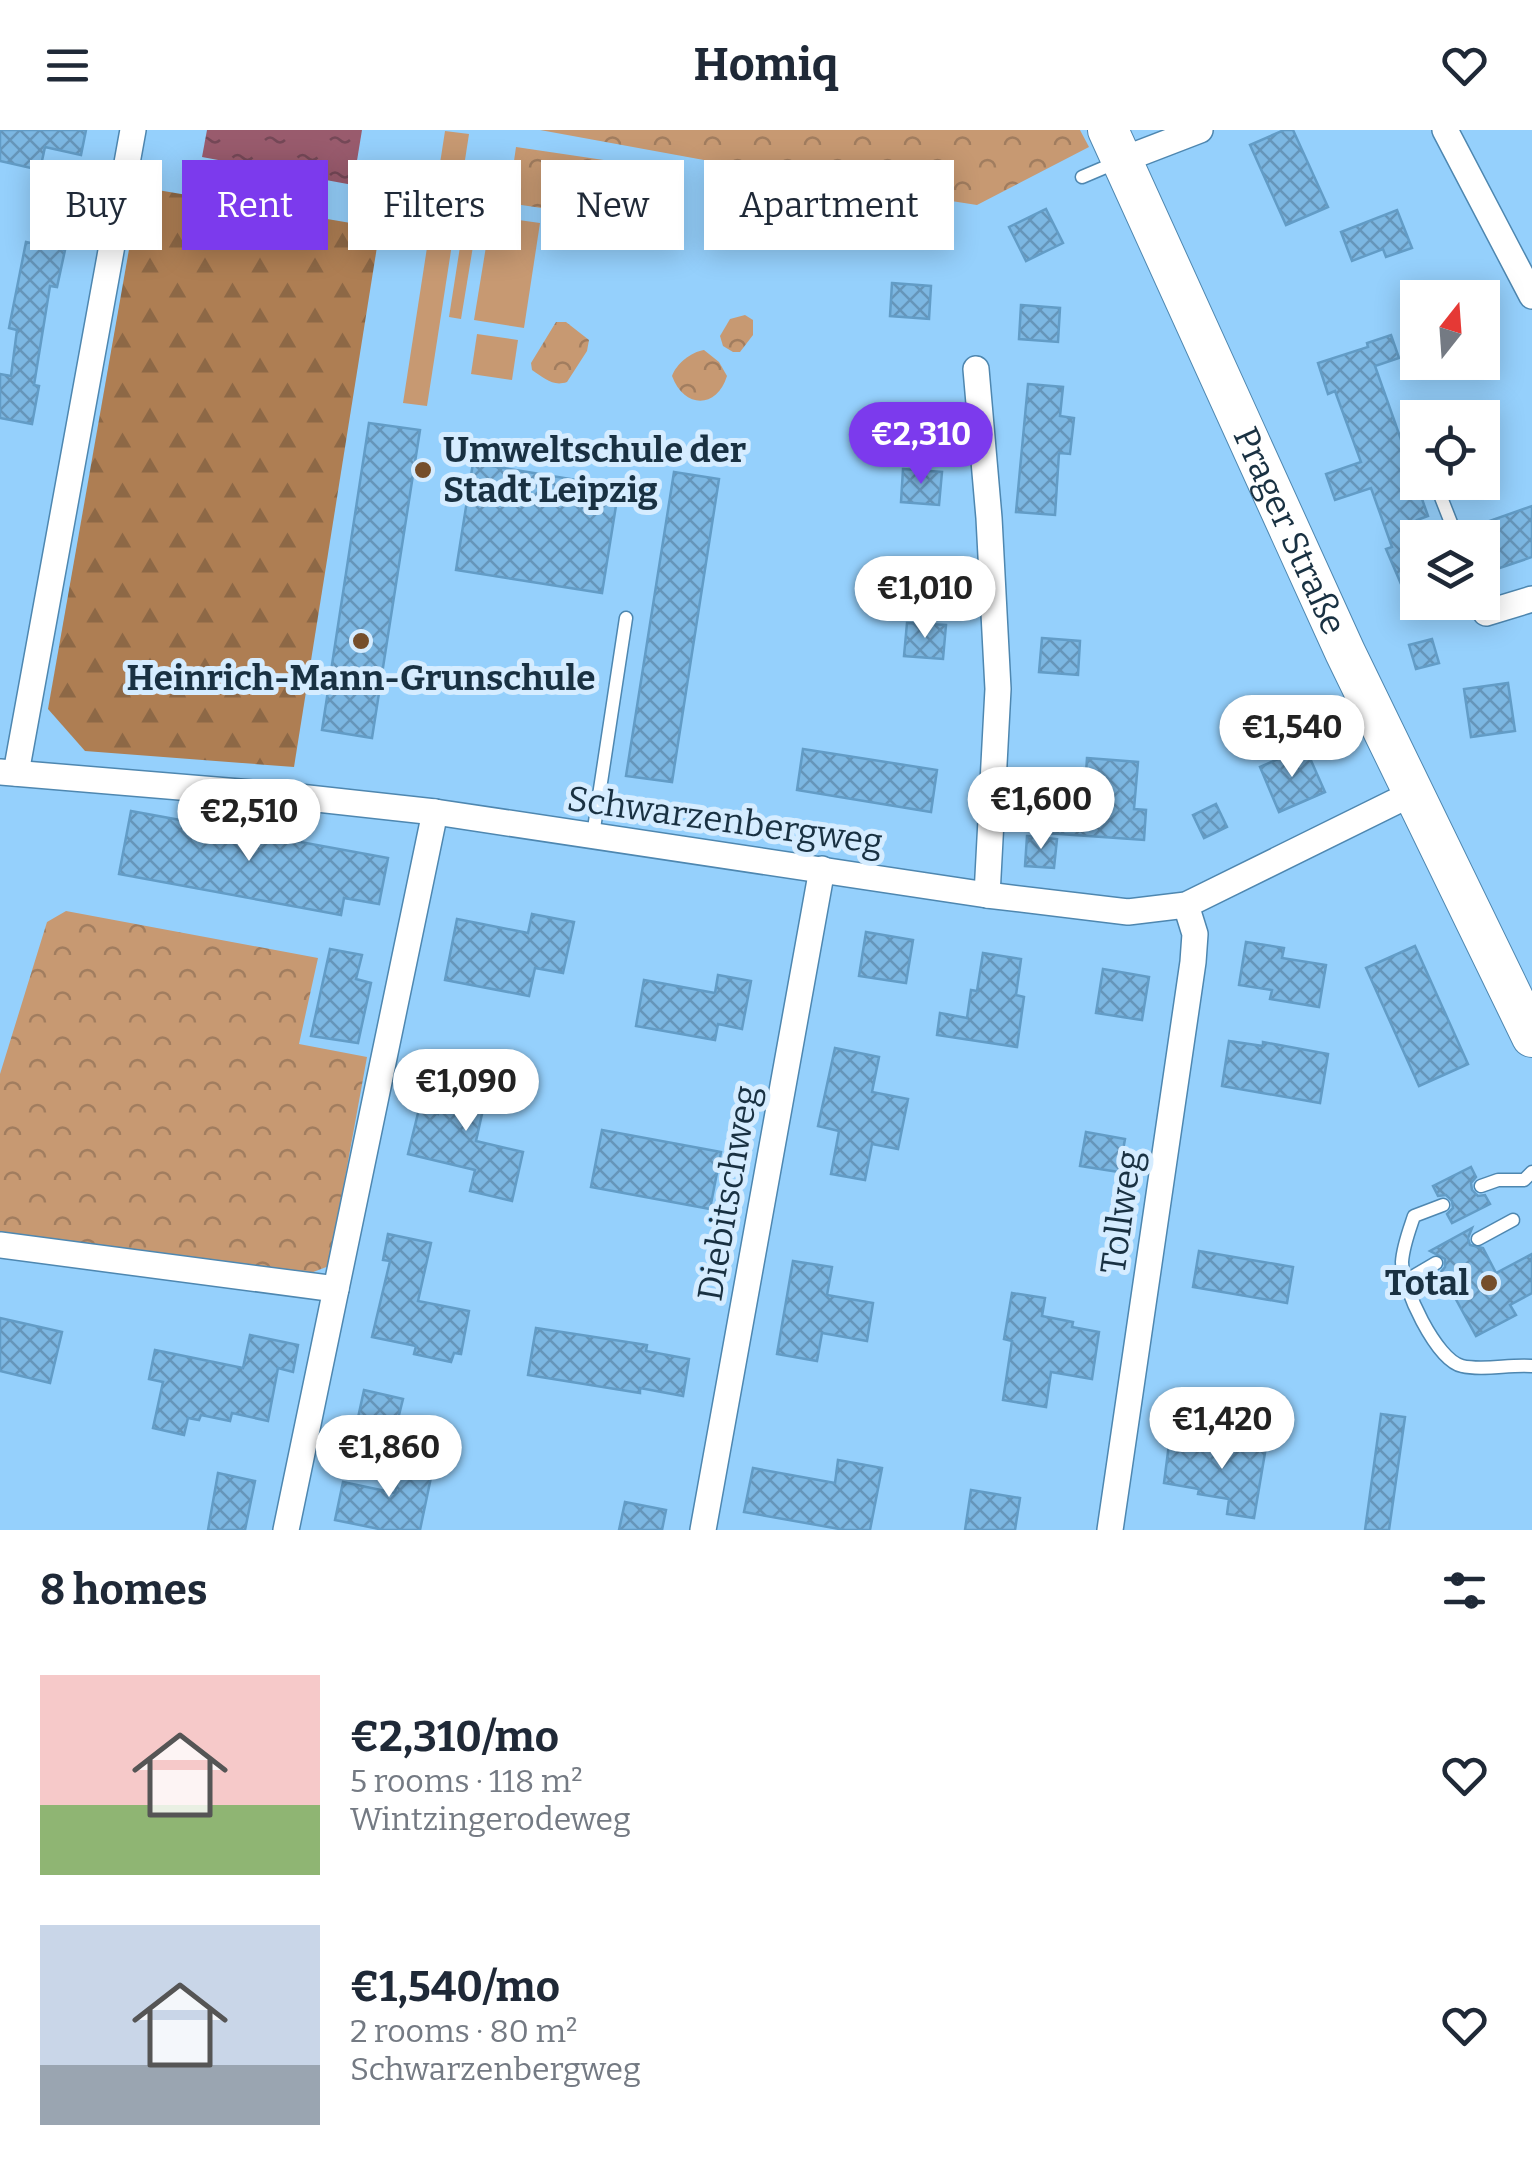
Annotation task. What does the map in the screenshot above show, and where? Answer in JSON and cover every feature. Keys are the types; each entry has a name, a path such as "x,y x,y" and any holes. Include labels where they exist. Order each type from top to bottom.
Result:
{"main road":[{"name":"Prager Straße","path":"1115,145 1346,652 1532,1037"}],"street":[{"path":"8,772 133,130"},
{"path":"1115,145 1200,130"},
{"path":"1444,130 1532,296"},
{"path":"976,369 998,689 986,894"},
{"path":"1500,605 1532,600"},
{"name":"Schwarzenbergweg","path":"8,772 436,812 1128,912 1186,905 1413,793"},
{"path":"286,1530 436,812"},
{"name":"Diebitschweg","path":"703,1530 822,869"},
{"name":"Tollweg","path":"1110,1530 1193,962 1194,934 1186,905"},
{"path":"0,1245 336,1289"}],"lane":[{"path":"1082,177 1115,145"},
{"path":"594,836 626,618"},
{"path":"1481,1186 1498,1180 1524,1180 1532,1172"},
{"path":"1443,1205 1414,1216 1404,1246 1402,1267 1427,1332 1444,1358 1463,1366 1532,1366"},
{"path":"1478,1240 1513,1220"},
{"path":"1407,1280 1436,1263"}],"green space":[{"path":"540,130 1080,130 1089,147 977,205 954,201 954,160 704,160"},
{"path":"445,131 469,134 465,160 441,160"},
{"path":"516,147 604,160 541,160 541,208 521,205 521,160 514,160"},
{"path":"162,191 182,194 182,250 328,250 328,219 348,223 348,250 376,250 294,767 85,751 48,709 129,250 162,250"},
{"path":"521,220 540,223 524,328 474,320 485,250 521,250"},
{"path":"427,250 451,250 427,406 403,403"},
{"path":"459,250 472,250 461,319 449,317"},
{"path":"745,315 753,320 753,335 740,352 733,352 723,346 720,336 730,319"},
{"path":"556,322 566,322 589,340 587,351 567,382 562,383 545,379 532,370 531,363"},
{"path":"477,334 518,340 512,380 471,374"},
{"path":"704,350 719,362 727,376 716,395 700,401 684,395 672,376 685,359"},
{"path":"66,911 318,958 299,1044 367,1057 329,1266 308,1274 0,1233 0,1074 47,922"}],"water":[{"path":"207,130 362,130 357,160 348,160 348,184 328,180 328,160 202,157"}],"building":[{"path":"0,130 86,130 81,155 45,147 42,160 30,160 30,168 0,161"},
{"path":"1293,130 1328,207 1286,225 1250,145"},
{"path":"1046,209 1063,243 1026,261 1009,227"},
{"path":"1397,210 1412,248 1386,257 1383,249 1352,261 1341,232"},
{"path":"26,242 30,243 30,250 65,250 57,287 50,286 34,385 39,386 32,424 0,418 0,374 11,376 17,330 9,328"},
{"path":"892,283 931,286 929,319 890,316"},
{"path":"1021,305 1060,308 1058,342 1019,339"},
{"path":"1391,335 1399,358 1375,366 1400,437 1400,500 1422,500 1428,516 1400,520 1400,582 1386,549 1392,547 1371,488 1335,500 1326,474 1361,462 1335,391 1328,394 1318,363 1368,347 1367,343"},
{"path":"1028,384 1063,387 1060,416 1074,418 1070,454 1059,453 1055,515 1016,512"},
{"path":"369,423 420,430 372,738 322,730"},
{"path":"473,463 619,487 602,593 456,570"},
{"path":"903,469 942,472 939,505 901,502"},
{"path":"674,472 719,479 672,782 626,776"},
{"path":"1532,506 1532,557 1500,568 1500,520 1492,520"},
{"path":"907,623 946,625 943,659 904,656"},
{"path":"1042,638 1080,641 1078,675 1039,672"},
{"path":"1432,639 1439,663 1416,669 1409,645"},
{"path":"1508,683 1515,731 1471,737 1464,689"},
{"path":"1305,747 1325,792 1279,812 1260,767"},
{"path":"803,749 937,770 931,812 797,790"},
{"path":"1087,758 1138,762 1134,809 1146,810 1144,840 1046,833 1051,771 1086,774"},
{"path":"1216,804 1227,827 1204,838 1193,815"},
{"path":"131,811 388,858 379,904 344,898 341,915 119,874"},
{"path":"1027,836 1057,839 1054,868 1025,866"},
{"path":"532,914 574,922 563,973 535,968 529,996 445,980 457,919 528,933"},
{"path":"866,932 913,940 906,983 859,976"},
{"path":"1246,942 1284,948 1282,958 1326,965 1319,1007 1270,999 1272,990 1239,985"},
{"path":"1415,946 1468,1064 1419,1086 1366,968"},
{"path":"330,949 362,955 356,979 371,983 358,1043 311,1036"},
{"path":"983,953 1021,959 1016,995 1024,997 1017,1047 937,1035 940,1013 967,1018 971,990 977,991"},
{"path":"1103,969 1149,977 1142,1020 1096,1013"},
{"path":"718,975 751,981 742,1029 718,1024 715,1040 636,1026 644,980 715,993"},
{"path":"1229,1041 1263,1046 1263,1042 1328,1054 1320,1103 1222,1086"},
{"path":"835,1048 879,1057 872,1092 908,1099 898,1149 872,1144 865,1180 831,1174 839,1131 818,1126"},
{"path":"450,1060 492,1069 476,1141 523,1152 512,1201 470,1191 475,1170 408,1154 419,1109 438,1114"},
{"path":"602,1130 721,1152 710,1209 591,1187"},
{"path":"1086,1132 1125,1139 1119,1172 1080,1166"},
{"name":"Total","path":"1471,1167 1476,1177 1471,1183 1472,1190 1478,1196 1485,1195 1490,1204 1452,1223 1447,1214 1453,1208 1452,1201 1446,1195 1438,1196 1433,1186"},
{"name":"Total","path":"1472,1228 1470,1245 1483,1248 1496,1273 1532,1254 1532,1293 1510,1305 1516,1315 1476,1336 1441,1272 1445,1259 1430,1251"},
{"path":"388,1234 431,1243 418,1301 469,1311 461,1354 454,1353 451,1362 414,1354 416,1346 372,1337 390,1261 383,1260"},
{"path":"1199,1251 1293,1267 1287,1303 1193,1287"},
{"path":"793,1261 832,1267 827,1295 873,1303 867,1341 822,1333 817,1361 777,1354"},
{"path":"1012,1293 1045,1298 1042,1316 1099,1332 1092,1379 1051,1372 1046,1407 1003,1400 1012,1341 1004,1339"},
{"path":"0,1318 62,1332 50,1383 0,1371"},
{"path":"536,1328 647,1345 646,1351 689,1359 683,1396 528,1375"},
{"path":"250,1335 298,1345 293,1372 278,1368 268,1421 232,1413 230,1421 201,1415 199,1420 188,1418 184,1435 153,1428 163,1382 149,1379 155,1350 243,1368"},
{"path":"364,1390 403,1399 394,1435 356,1427"},
{"path":"1381,1414 1405,1417 1389,1530 1365,1530"},
{"path":"1243,1430 1268,1435 1254,1518 1227,1514 1229,1499 1164,1483 1169,1444 1205,1450 1206,1444 1240,1450"},
{"path":"403,1456 434,1463 420,1530 384,1530 335,1520 343,1482 395,1493"},
{"path":"838,1460 882,1468 870,1530 845,1530 744,1512 753,1468 835,1483"},
{"path":"218,1473 255,1481 245,1530 208,1530"},
{"path":"971,1490 1020,1498 1015,1530 965,1530"},
{"path":"625,1502 666,1510 662,1530 619,1530"}],"place":[{"name":"Umweltschule der Stadt Leipzig","path":"423,470"},
{"name":"Heinrich-Mann-Grunschule","path":"361,641"},
{"name":"Total","path":"1489,1283"}]}
